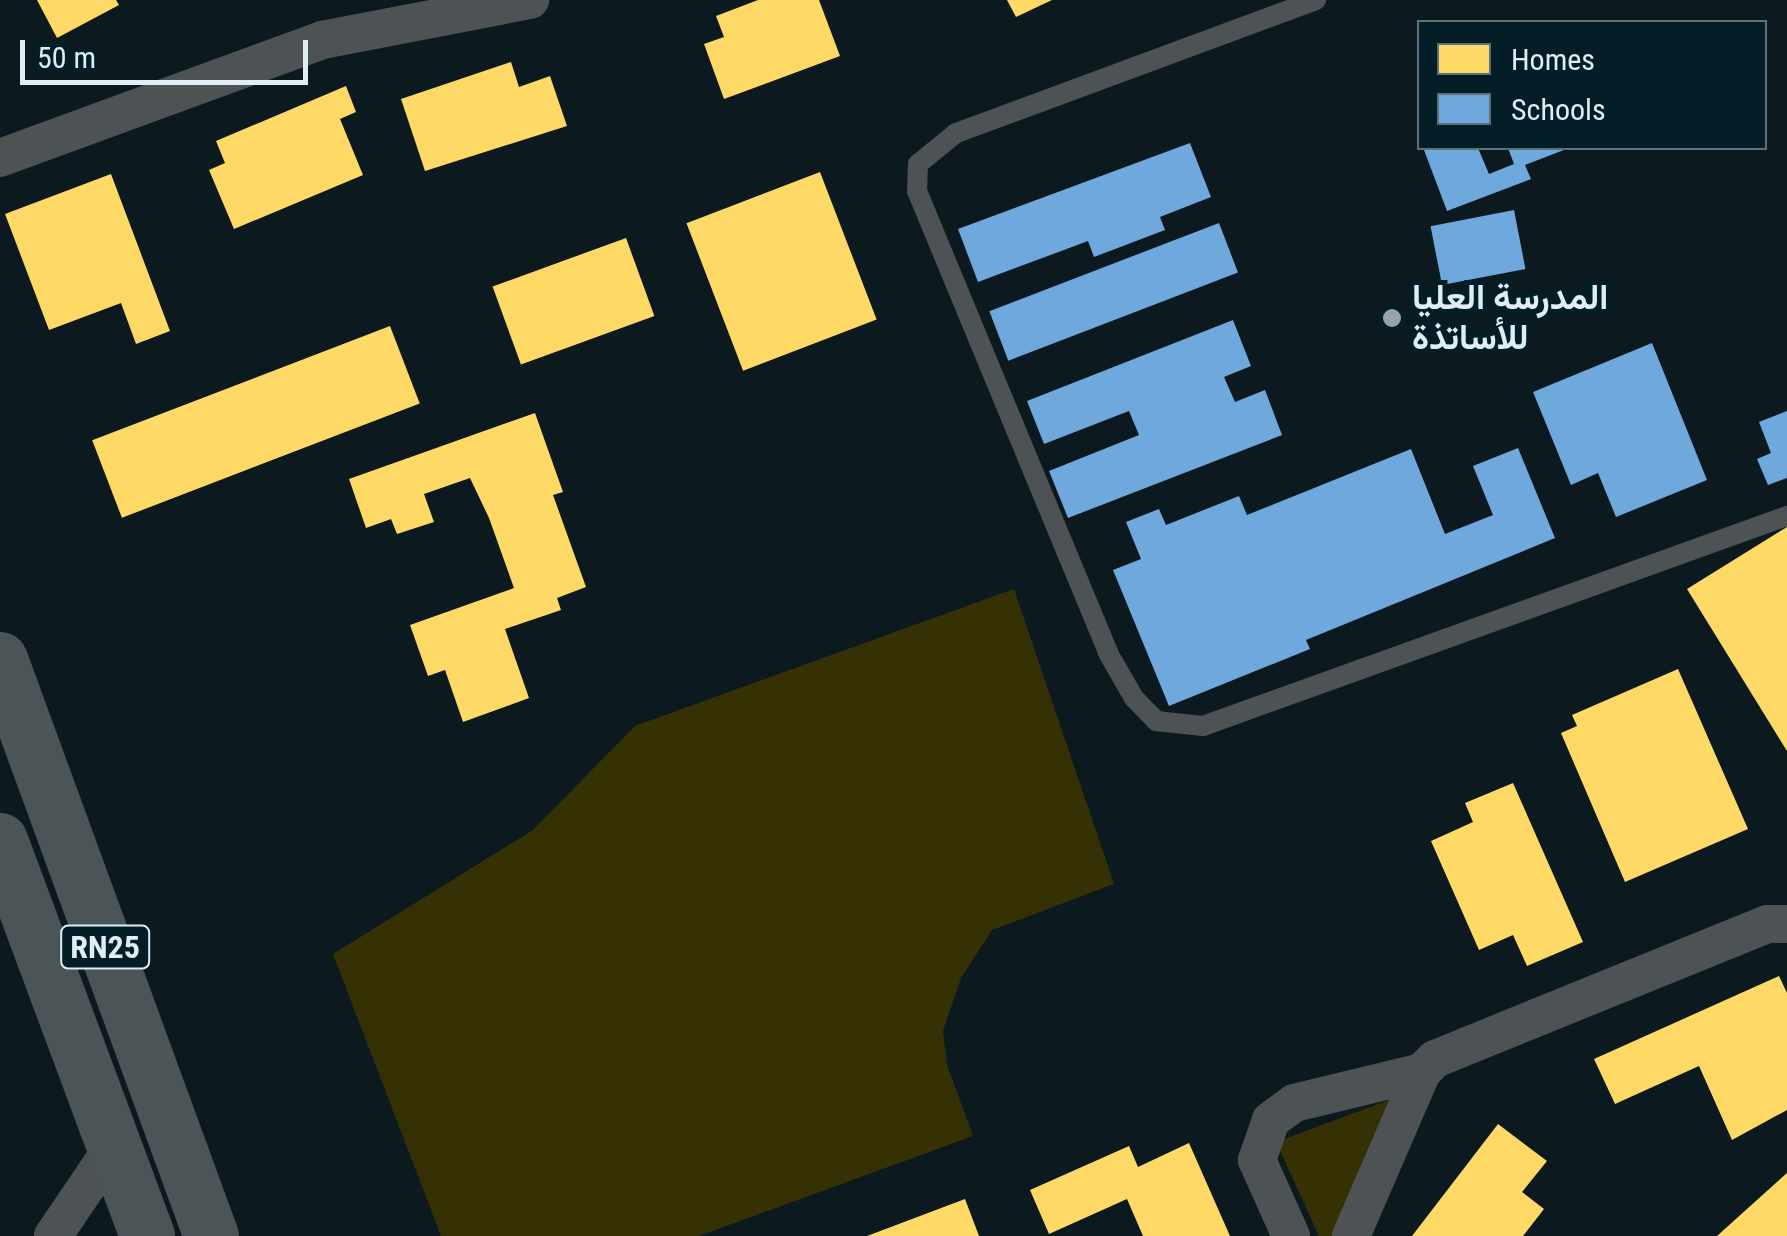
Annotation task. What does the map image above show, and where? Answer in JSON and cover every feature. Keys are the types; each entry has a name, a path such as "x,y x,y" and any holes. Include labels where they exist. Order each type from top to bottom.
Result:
{"main road":[{"name":"RN25","path":"0,658 211,1236"},
{"name":"RN25","path":"0,840 147,1236"}],"street":[{"path":"0,158 322,40 530,0"},
{"path":"1291,1236 1256,1160 1271,1120 1294,1103 1422,1072 1463,1043 1768,924 1787,924"},
{"path":"1351,1236 1422,1072"},
{"path":"52,1236 114,1146"}],"lane":[{"path":"1316,0 956,133 918,164 917,191 1108,653 1134,698 1156,721 1203,726 1787,516"}],"shaded area":[{"path":"1014,589 1114,884 992,930 961,978 943,1031 947,1065 973,1136 699,1236 441,1236 333,954 533,830 635,726"},
{"path":"1392,1099 1333,1236 1319,1236 1276,1142"}],"building: Homes":[{"path":"37,0 116,0 119,5 57,38"},
{"path":"758,0 819,0 840,56 724,99 704,44 724,37 716,16"},
{"path":"1007,0 1052,0 1016,17"},
{"path":"511,62 519,87 550,76 567,126 425,171 401,99"},
{"path":"346,86 356,112 340,119 363,175 234,229 209,170 225,163 216,141"},
{"path":"820,172 877,320 743,371 686,223"},
{"path":"111,174 170,331 136,344 121,303 49,330 5,214"},
{"path":"626,238 654,316 521,365 493,287"},
{"path":"390,326 420,403 122,518 92,440"},
{"path":"535,413 563,492 553,495 586,587 557,598 561,610 505,629 529,698 463,722 445,670 428,676 410,625 514,588 489,518 470,478 424,494 434,522 397,534 391,519 366,528 349,479"},
{"path":"1787,527 1787,751 1687,589"},
{"path":"1678,669 1748,829 1625,882 1561,733 1577,726 1572,715"},
{"path":"1513,783 1583,942 1527,966 1513,935 1479,950 1431,841 1473,822 1465,803"},
{"path":"1779,976 1787,993 1787,1110 1732,1140 1699,1066 1615,1104 1594,1059"},
{"path":"1498,1124 1547,1161 1522,1192 1544,1209 1523,1236 1412,1236"},
{"path":"1189,1143 1230,1236 1143,1236 1127,1199 1049,1234 1030,1190 1129,1146 1138,1167"},
{"path":"1787,1173 1787,1236 1717,1236"},
{"path":"965,1199 979,1236 867,1236"}],"building: Schools":[{"path":"1190,143 1211,197 1160,217 1165,230 1094,257 1088,241 978,282 958,229"},
{"path":"1424,150 1479,150 1489,174 1514,164 1509,150 1564,150 1525,165 1531,179 1447,211"},
{"path":"1514,210 1525,269 1442,285 1431,226"},
{"path":"1219,223 1238,272 1008,361 989,311"},
{"path":"1233,320 1251,366 1224,377 1235,402 1265,390 1282,435 1068,518 1049,471 1139,435 1129,411 1044,444 1027,401"},
{"path":"1652,343 1707,480 1616,517 1598,473 1571,485 1533,392"},
{"path":"1787,411 1787,478 1768,485 1757,459 1771,453 1759,422"},
{"path":"1518,448 1555,538 1306,640 1310,649 1169,706 1113,570 1141,559 1126,522 1159,509 1166,525 1239,496 1247,515 1411,449 1445,534 1493,515 1473,466"}],"place":[{"name":"المدرسة العليا للأساتذة","path":"1392,318"}]}
